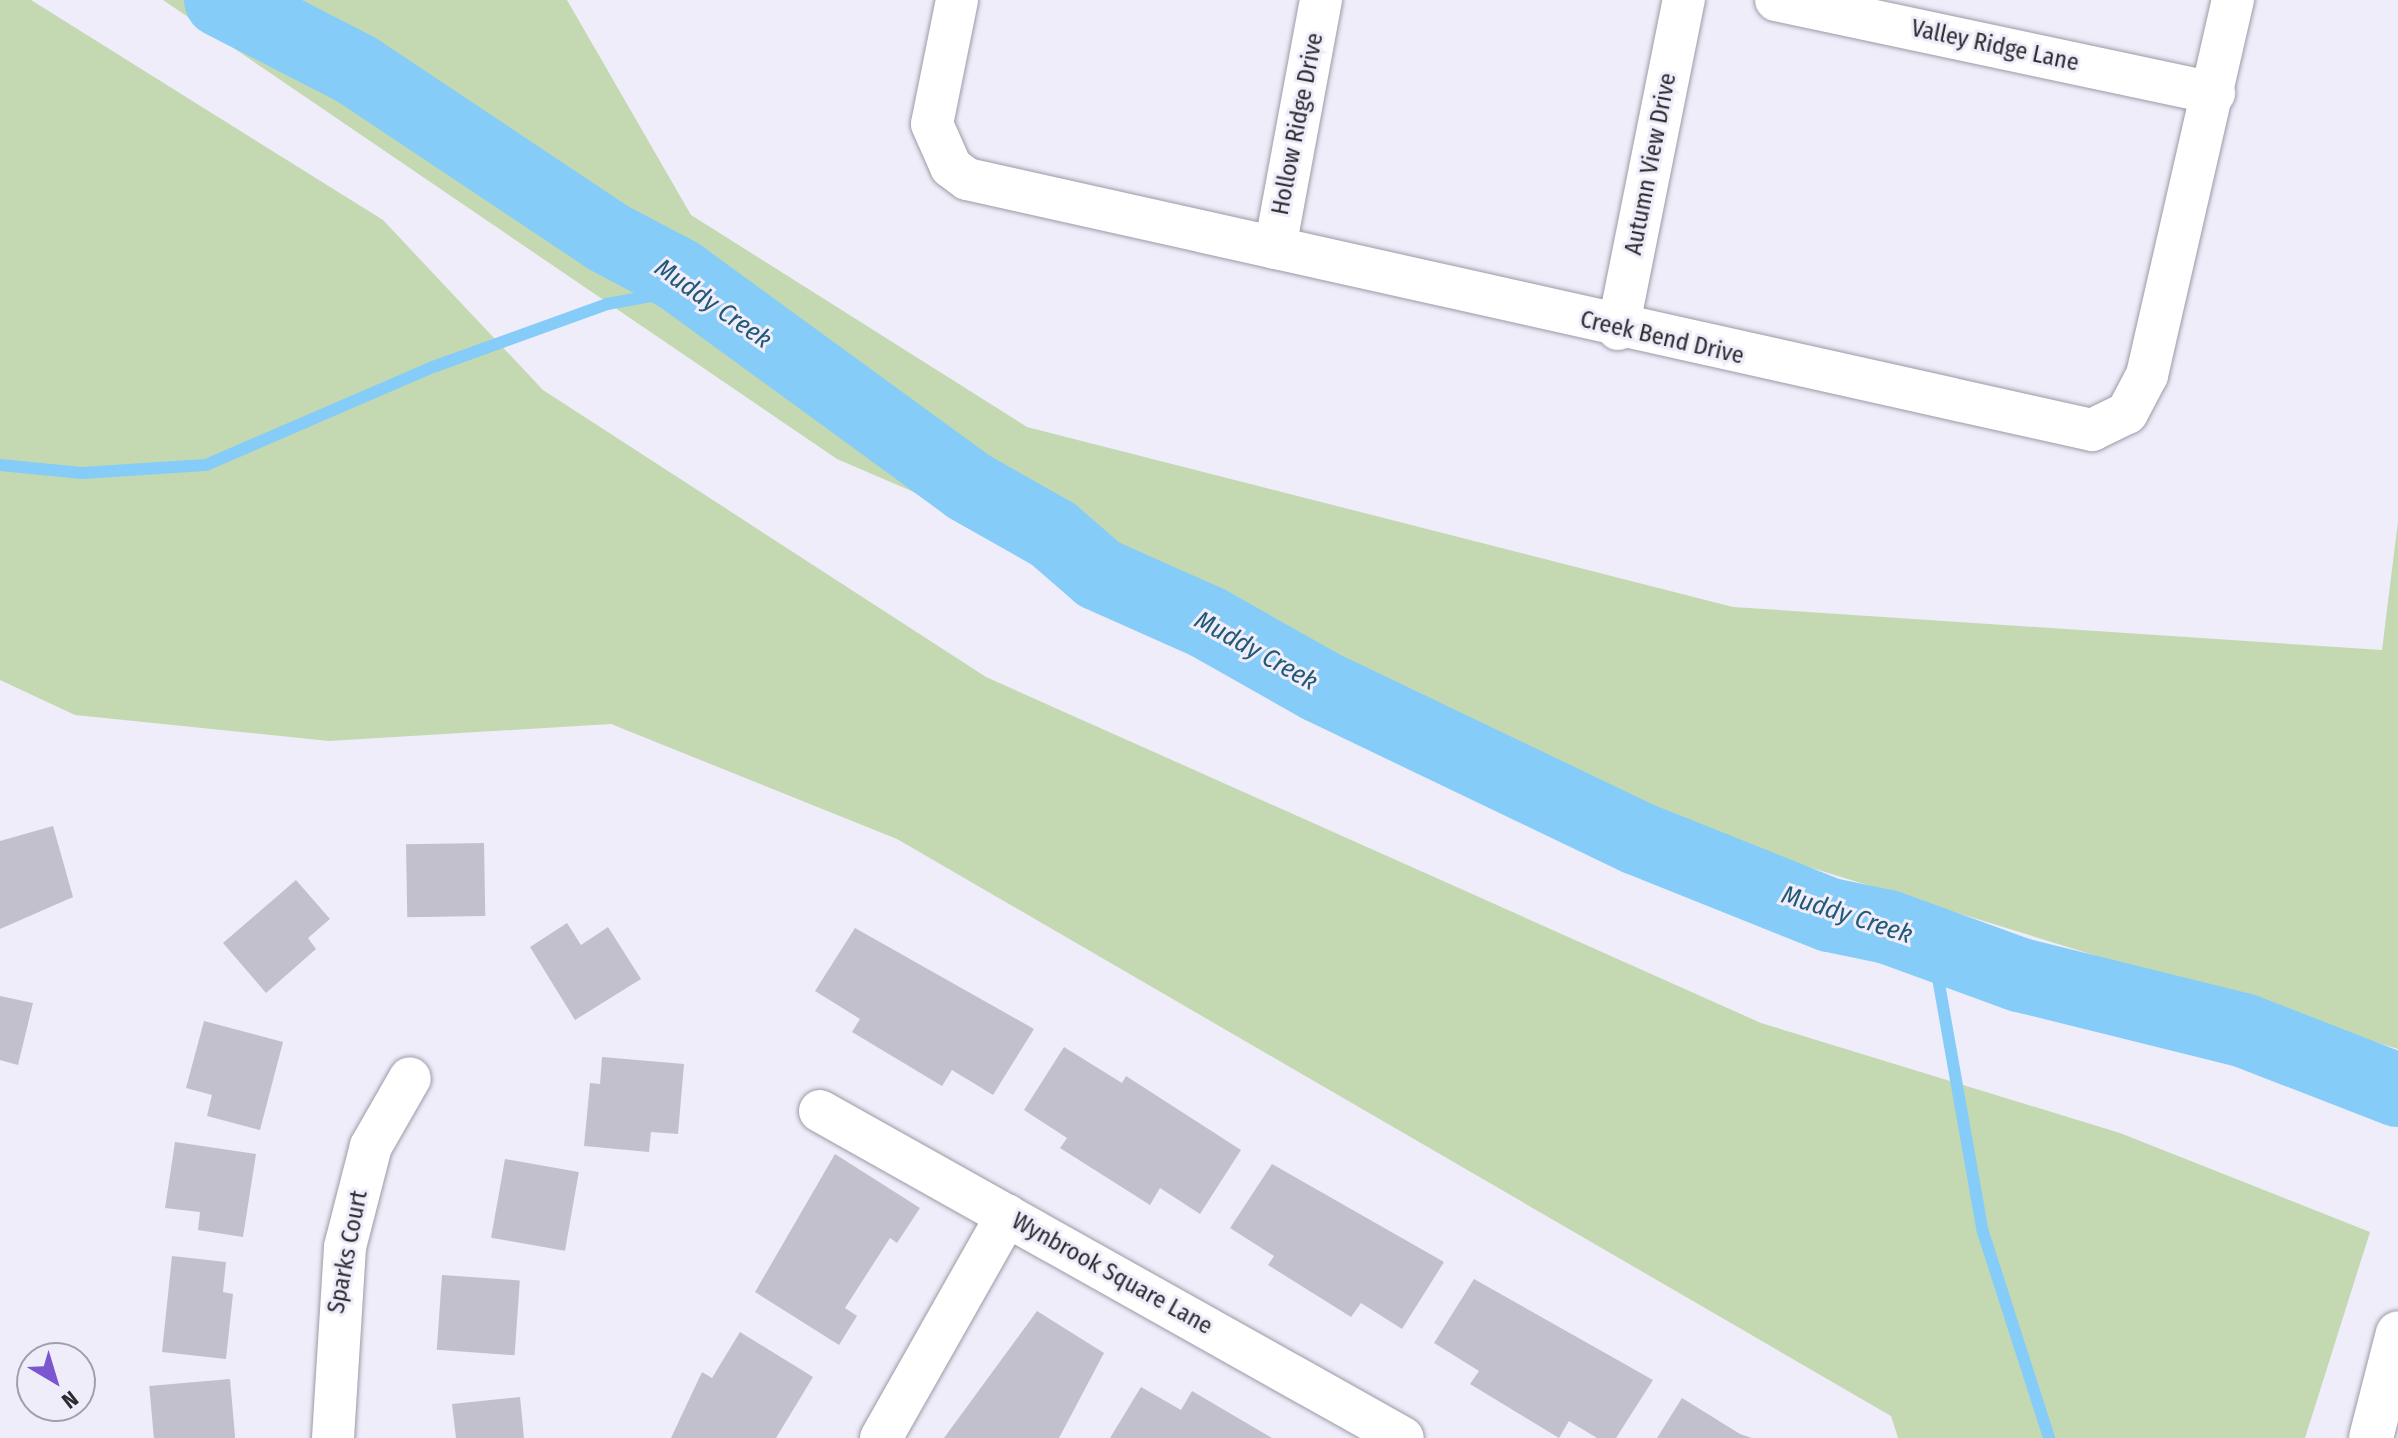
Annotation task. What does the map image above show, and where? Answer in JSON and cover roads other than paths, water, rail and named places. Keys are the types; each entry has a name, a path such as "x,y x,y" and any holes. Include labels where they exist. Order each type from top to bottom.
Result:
{"main road":[{"path":"2371,1438 2398,1333"}],"street":[{"name":"Creek Bend Drive","path":"957,0 932,124 951,167 967,179 1618,329 2070,427 2111,425 2127,413 2147,375 2233,0"},
{"name":"Hollow Ridge Drive","path":"1275,248 1321,0"},
{"name":"Autumn View Drive","path":"1618,329 1684,0"},
{"name":"Valley Ridge Lane","path":"1776,0 2214,93"},
{"name":"Sparks Court","path":"333,1438 345,1247 371,1146 410,1078"},
{"name":"Wynbrook Square Lane","path":"820,1111 1403,1438"},
{"path":"881,1438 1007,1215"}],"waterway":[{"name":"Muddy Creek","path":"221,0 357,70 607,237 679,275 968,486 1053,534 1099,574 1207,622 1320,686 1637,838 1830,915 1888,927 2020,975 2243,1030 2398,1090"},
{"path":"0,465 82,473 206,465 433,367 607,304 652,296 735,320"},
{"path":"1932,944 1983,1232 2049,1438"}]}
